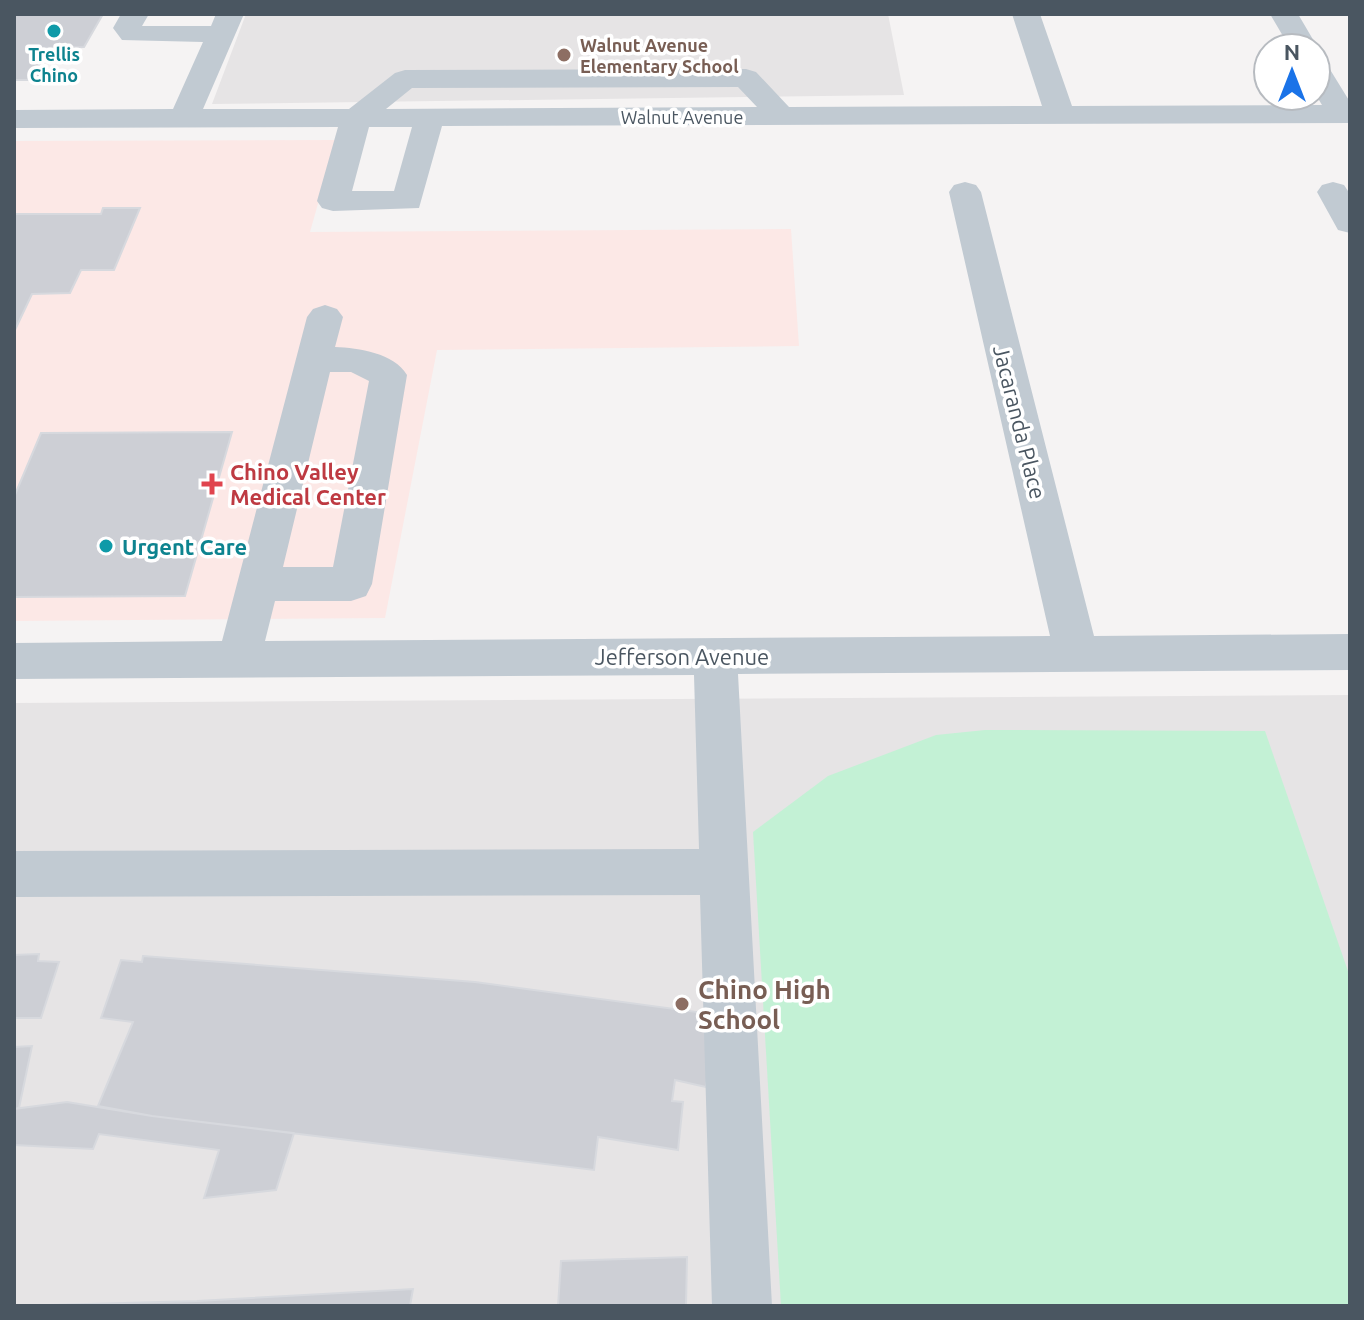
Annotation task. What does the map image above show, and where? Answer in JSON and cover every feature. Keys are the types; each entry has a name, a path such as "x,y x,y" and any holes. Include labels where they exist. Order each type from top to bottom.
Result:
{"street":[{"path":"1026,14 1060,115"},
{"path":"1284,14 1295,32"},
{"path":"133,24 226,24 184,119"},
{"path":"429,118 408,201 337,203 331,198 356,118 405,79 746,78 781,116"},
{"path":"1332,93 1346,114"},
{"name":"Walnut Avenue","path":"14,119 1346,114"},
{"name":"Jacaranda Place","path":"965,192 1076,653"},
{"path":"1333,192 1350,223"},
{"path":"239,659 325,317"},
{"path":"258,584 351,584 389,375 356,360 316,359"},
{"name":"Jefferson Avenue","path":"14,661 1350,652"},
{"path":"715,656 742,1306"},
{"path":"14,874 725,872"}],"shaded area":[{"name":"Walnut Avenue Elementary School","path":"246,14 888,14 904,95 212,104"},
{"name":"Chino Valley Medical Center","path":"336,140 310,232 791,229 799,346 437,350 385,618 14,621 14,141"},
{"name":"Chino High School","path":"1350,695 1350,1306 14,1306 14,703"}],"green space":[{"path":"985,730 1265,731 1350,977 1350,1306 781,1306 753,832 828,776 936,735"}],"building":[{"name":"Trellis Chino","path":"14,14 103,14 84,47 43,48 37,62 41,62 38,67 46,67 38,80 14,80"},
{"path":"103,208 140,208 114,270 81,270 70,293 32,294 14,332 14,214 101,214"},
{"name":"Urgent Care","path":"232,432 185,596 14,597 14,497 41,433"},
{"path":"39,954 38,961 59,962 41,1018 14,1018 14,955"},
{"path":"143,956 475,982 697,1012 697,1020 716,1024 706,1087 675,1080 672,1101 683,1102 678,1150 598,1137 594,1170 152,1116 98,1106 133,1022 101,1018 121,960 142,962"},
{"path":"32,1046 19,1108 14,1109 14,1047"},
{"path":"67,1102 294,1133 276,1190 204,1198 219,1150 99,1134 93,1149 14,1145 14,1109"},
{"path":"687,1257 686,1306 558,1306 561,1261"},
{"path":"413,1289 410,1306 14,1306 197,1301"}],"place":[{"name":"Trellis Chino","path":"54,31"},
{"name":"Walnut Avenue Elementary School","path":"564,55"},
{"name":"Chino Valley Medical Center","path":"212,484"},
{"name":"Urgent Care","path":"106,546"},
{"name":"Chino High School","path":"682,1004"}]}
